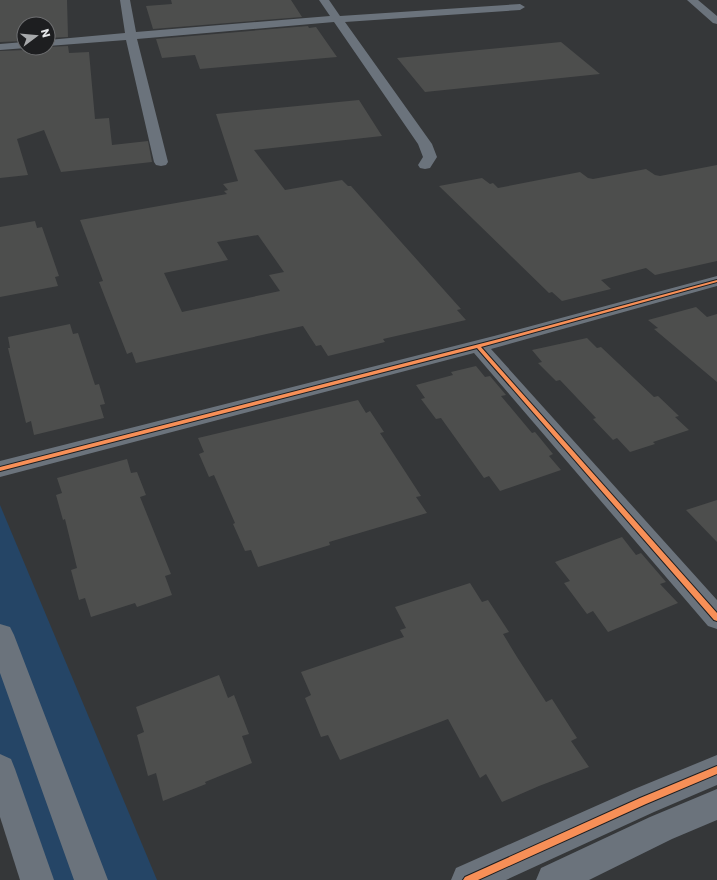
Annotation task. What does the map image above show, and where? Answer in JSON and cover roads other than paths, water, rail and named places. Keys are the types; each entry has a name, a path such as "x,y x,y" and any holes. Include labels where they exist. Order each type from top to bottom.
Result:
{"street":[{"path":"125,0 131,37 161,162"},
{"path":"324,0 425,144 430,157 425,165"},
{"path":"692,0 714,18"},
{"path":"56,42 337,19 520,7"},
{"path":"0,47 16,46"},
{"path":"0,469 478,346 717,281"},
{"path":"478,346 717,618"},
{"path":"0,636 91,880"},
{"path":"0,769 37,880"},
{"path":"468,880 643,801 717,770"},
{"path":"643,801 661,828"},
{"path":"553,880 661,828 717,804"}]}
